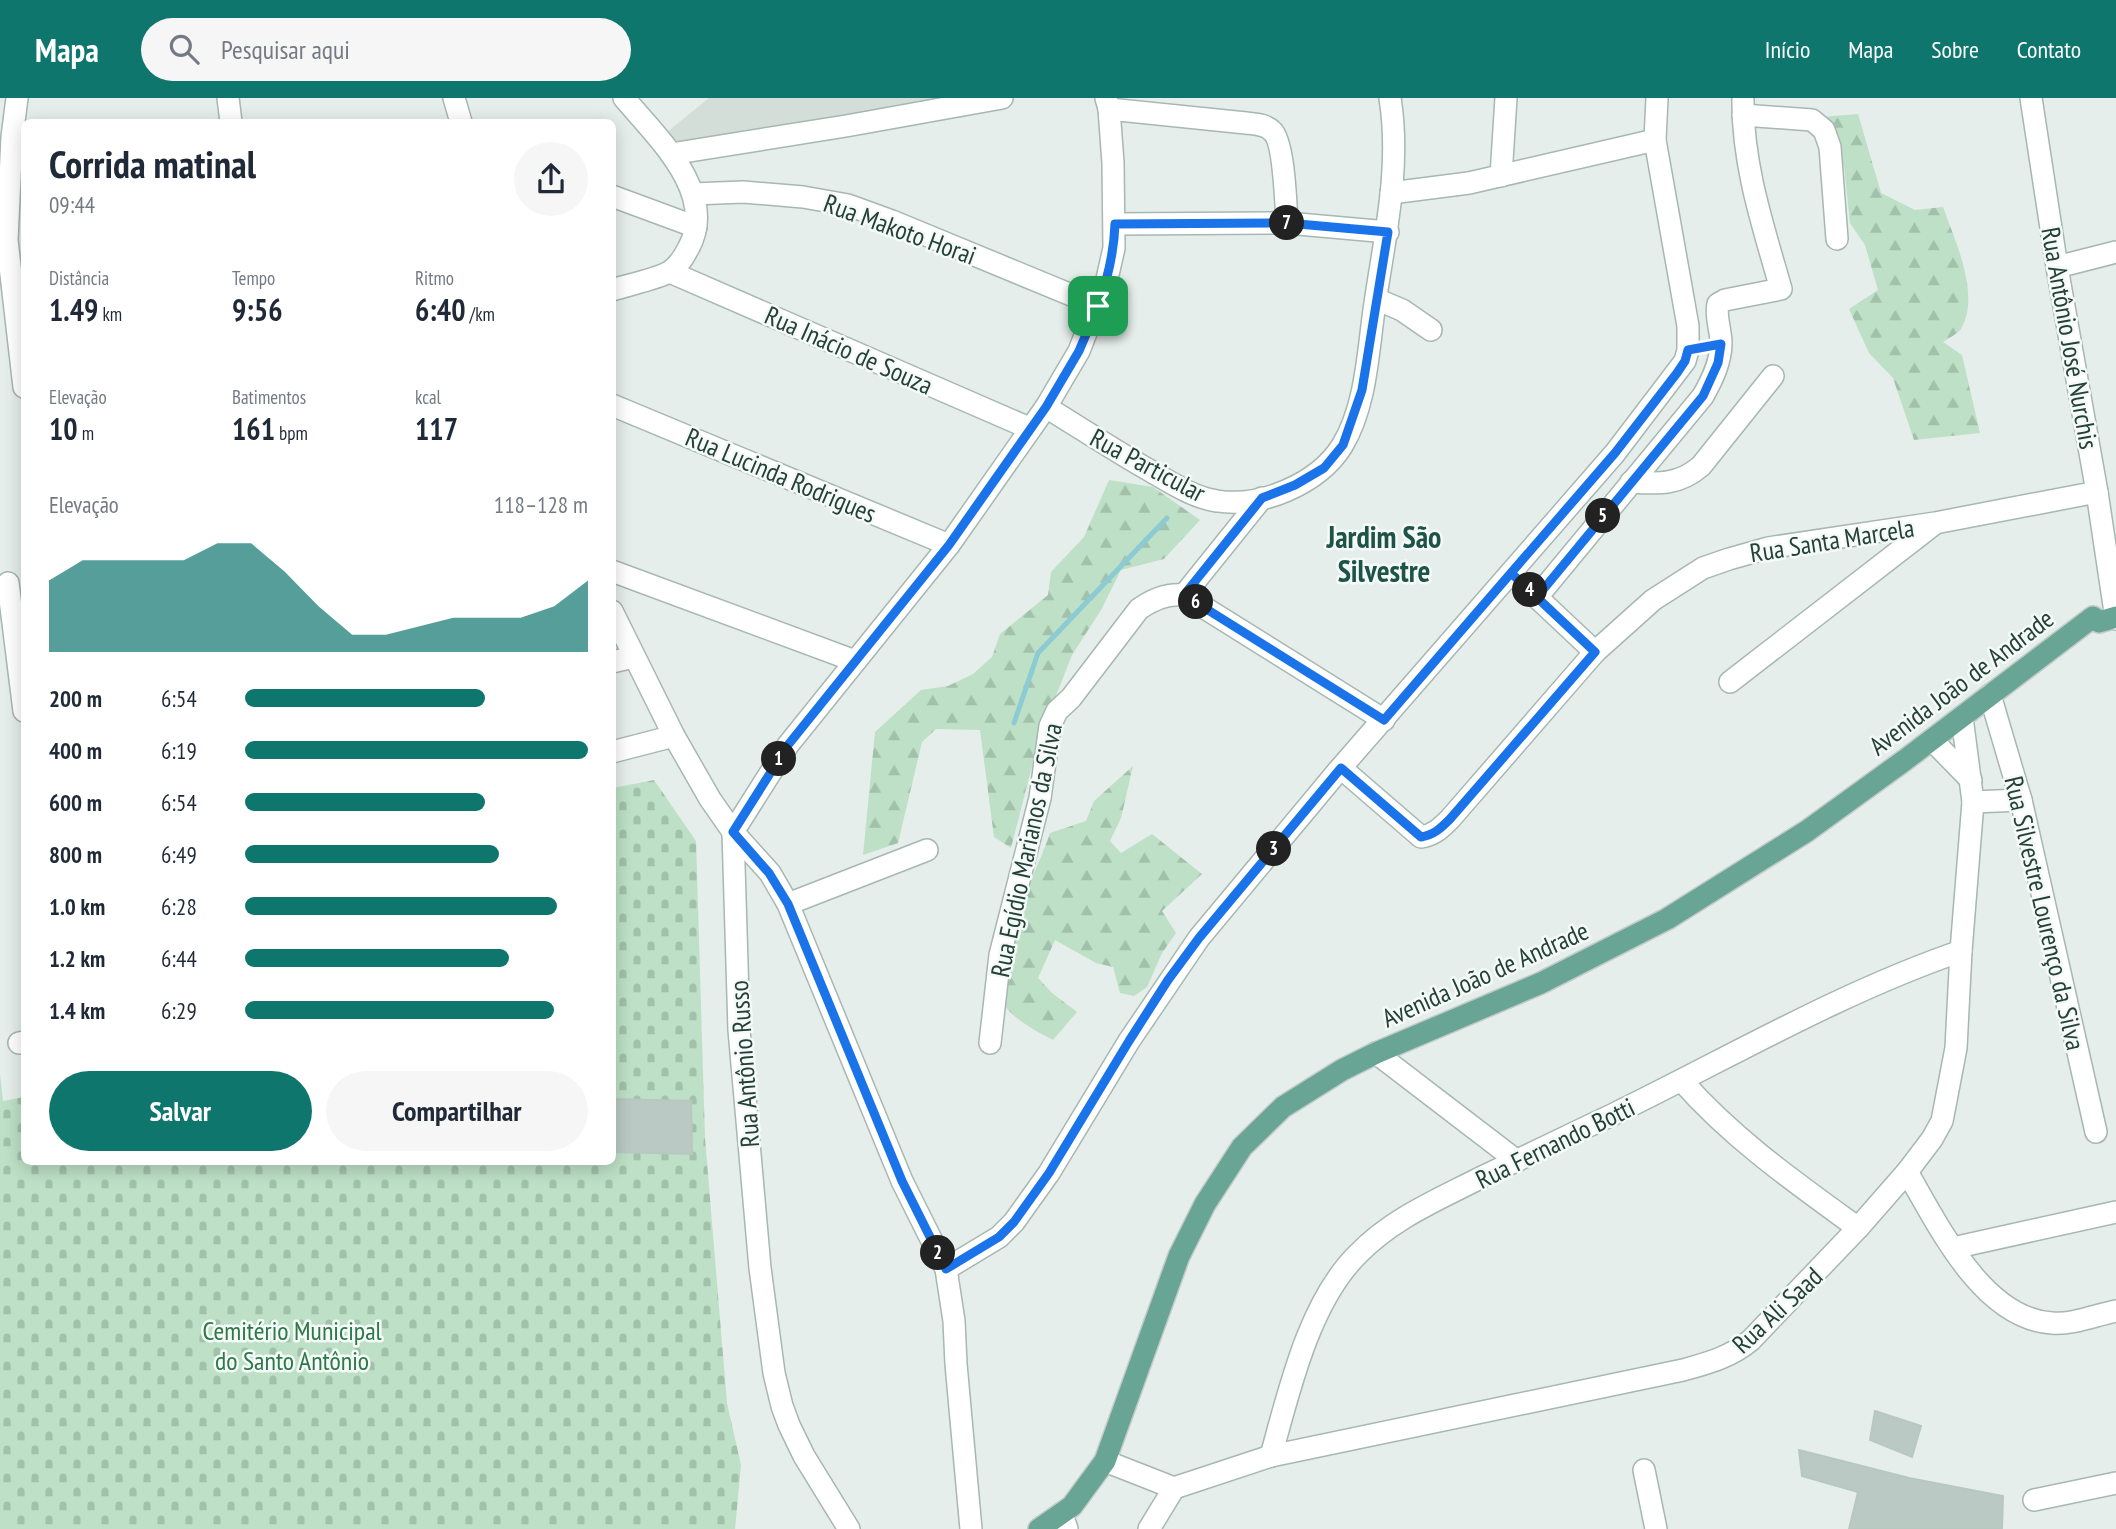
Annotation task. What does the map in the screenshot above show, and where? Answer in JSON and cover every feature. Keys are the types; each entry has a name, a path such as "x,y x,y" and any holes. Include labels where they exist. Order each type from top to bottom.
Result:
{"main road":[{"name":"Avenida João de Andrade","path":"1039,1529 1065,1522 1105,1461 1180,1256 1205,1205 1242,1147 1283,1107 1342,1070 1376,1053 1541,983 1667,919 1807,831 2093,617 2099,622 2116,618"}],"street":[{"path":"17,98 3,241 20,309 21,328"},
{"path":"228,98 231,119"},
{"path":"616,289 670,272 683,258 694,237 698,217 693,194 671,154 624,98"},
{"path":"671,154 1002,98"},
{"name":"Rua Particular","path":"1046,407 1180,488 1216,501 1247,502 1262,498 1295,485 1324,468 1347,437 1362,390 1388,232 1393,157 1390,98"},
{"path":"1501,176 1506,98"},
{"path":"946,1269 999,1237 1023,1211 1176,969 1221,911 1341,768 1615,453 1685,361 1688,326 1655,140 1657,98"},
{"name":"Rua Antônio José Nurchis","path":"2031,98 2116,618"},
{"path":"733,832 788,745 949,545 1046,407 1079,351 1098,306 1114,248 1108,103 1265,126 1272,130 1279,142 1287,223"},
{"path":"1537,597 1703,396 1718,363 1721,344 1717,310 1721,301 1781,289 1751,182 1745,149 1743,106 1811,120 1824,130 1830,147 1837,239"},
{"path":"1391,193 1469,183 1655,140"},
{"name":"Rua Makoto Horai","path":"693,194 743,192 848,205 1098,306"},
{"path":"616,197 696,227"},
{"path":"1115,224 1287,223 1388,232"},
{"path":"2057,267 2116,252"},
{"name":"Rua Inácio de Souza","path":"670,272 1029,428"},
{"path":"1376,299 1402,310 1431,330"},
{"path":"1688,350 1721,344"},
{"path":"1631,482 1674,483 1693,473 1702,466 1773,376"},
{"name":"Rua Lucinda Rodrigues","path":"616,407 949,545"},
{"name":"Rua Santa Marcela","path":"1341,768 1421,837 1429,836 1450,819 1595,652 1629,619 1677,583 1703,569 1729,558 1782,546 1935,523 2097,492"},
{"path":"1262,498 1184,595 1384,720"},
{"path":"1730,682 1935,523"},
{"path":"616,572 855,661"},
{"path":"1511,573 1595,652"},
{"path":"11,584 21,682"},
{"name":"Rua Egídio Marianos da Silva","path":"990,1043 1000,955 1041,798 1050,726 1056,711 1071,698 1139,609 1152,600 1172,593 1184,595"},
{"path":"616,619 674,736 710,799 733,832 769,873 788,904 902,1181 946,1269 954,1321 971,1529"},
{"path":"616,661 634,657"},
{"name":"Rua Silvestre Lourenço da Silva","path":"1990,695 2021,800 2096,1132"},
{"name":"Rua Ali Saad","path":"1174,1488 1271,1456 1683,1370 1719,1360 1751,1340 1858,1228 1907,1172 1942,1121 1956,1048 1973,802 1962,717"},
{"path":"616,751 674,736"},
{"path":"1932,740 1971,780"},
{"path":"1973,802 2021,800"},
{"name":"Rua Antônio Russo","path":"733,832 739,1030 760,1268 774,1373 789,1425 804,1456 849,1529"},
{"path":"788,904 927,850"},
{"name":"Rua Fernando Botti","path":"1271,1456 1294,1372 1319,1313 1340,1276 1356,1255 1387,1227 1839,1000 1961,951"},
{"path":"1376,1053 1517,1161"},
{"path":"1682,1081 1732,1133 1858,1228"},
{"path":"1907,1172 1953,1248 1995,1298 2033,1320 2053,1324 2116,1311"},
{"path":"1953,1248 2116,1212"},
{"path":"1105,1461 1174,1488 1149,1529"},
{"path":"1644,1470 1656,1529"},
{"path":"2034,1500 2116,1483"}],"shaded area":[{"path":"709,98 947,98 673,147 666,133"}],"green space":[{"path":"1858,114 1881,193 1915,210 1943,207 1964,268 1968,300 1961,329 1943,342 1962,355 1980,433 1914,440 1893,378 1869,353 1849,309 1878,290 1865,245 1850,223 1844,166 1820,117"},
{"path":"1109,480 1153,487 1200,520 1164,559 1121,570 1101,610 1072,655 1039,739 1011,848 994,837 980,730 936,729 922,742 898,843 863,855 875,732 921,690 948,686 973,674 992,657 1000,634 1048,595 1051,572 1084,537"},
{"path":"1133,766 1121,818 1110,841 1121,853 1152,834 1202,874 1162,911 1176,933 1162,953 1147,987 1134,996 1120,993 1113,967 1096,963 1055,940 1038,978 1052,993 1077,1012 1053,1040 1018,1019 1003,1002 1000,985 1008,941 1050,833 1086,821 1094,801"},
{"name":"Cemitério Municipal do Santo Antônio","path":"654,780 696,841 705,1138 727,1403 741,1465 735,1529 0,1529 0,1074 3,1101 21,1098 21,1165 616,1165 616,787"}],"building":[{"path":"616,1099 691,1101 692,1154 616,1152"},
{"path":"1875,1411 1921,1426 1912,1457 1870,1440"},
{"path":"1799,1450 1909,1478 2003,1496 2002,1529 1849,1529 1858,1492 1802,1476"}],"waterway":[{"path":"1014,723 1038,653 1167,518"}],"district":[{"name":"Jardim São Silvestre","path":"1384,553"}],"route":[{"path":"1098,306 1079,351 1046,407 949,545 788,745 733,832 769,873 788,904 902,1181 946,1269 999,1237 1031,1201 1168,980 1236,892 1294,827 1341,768 1421,837 1429,836 1450,819 1595,652 1511,573 1615,453 1677,373 1688,350 1721,344 1718,363 1703,396 1537,597 1511,573 1384,720 1184,595 1262,498 1295,485 1324,468 1343,445 1362,390 1388,232 1287,223 1115,224 1114,248 1098,306"}]}
